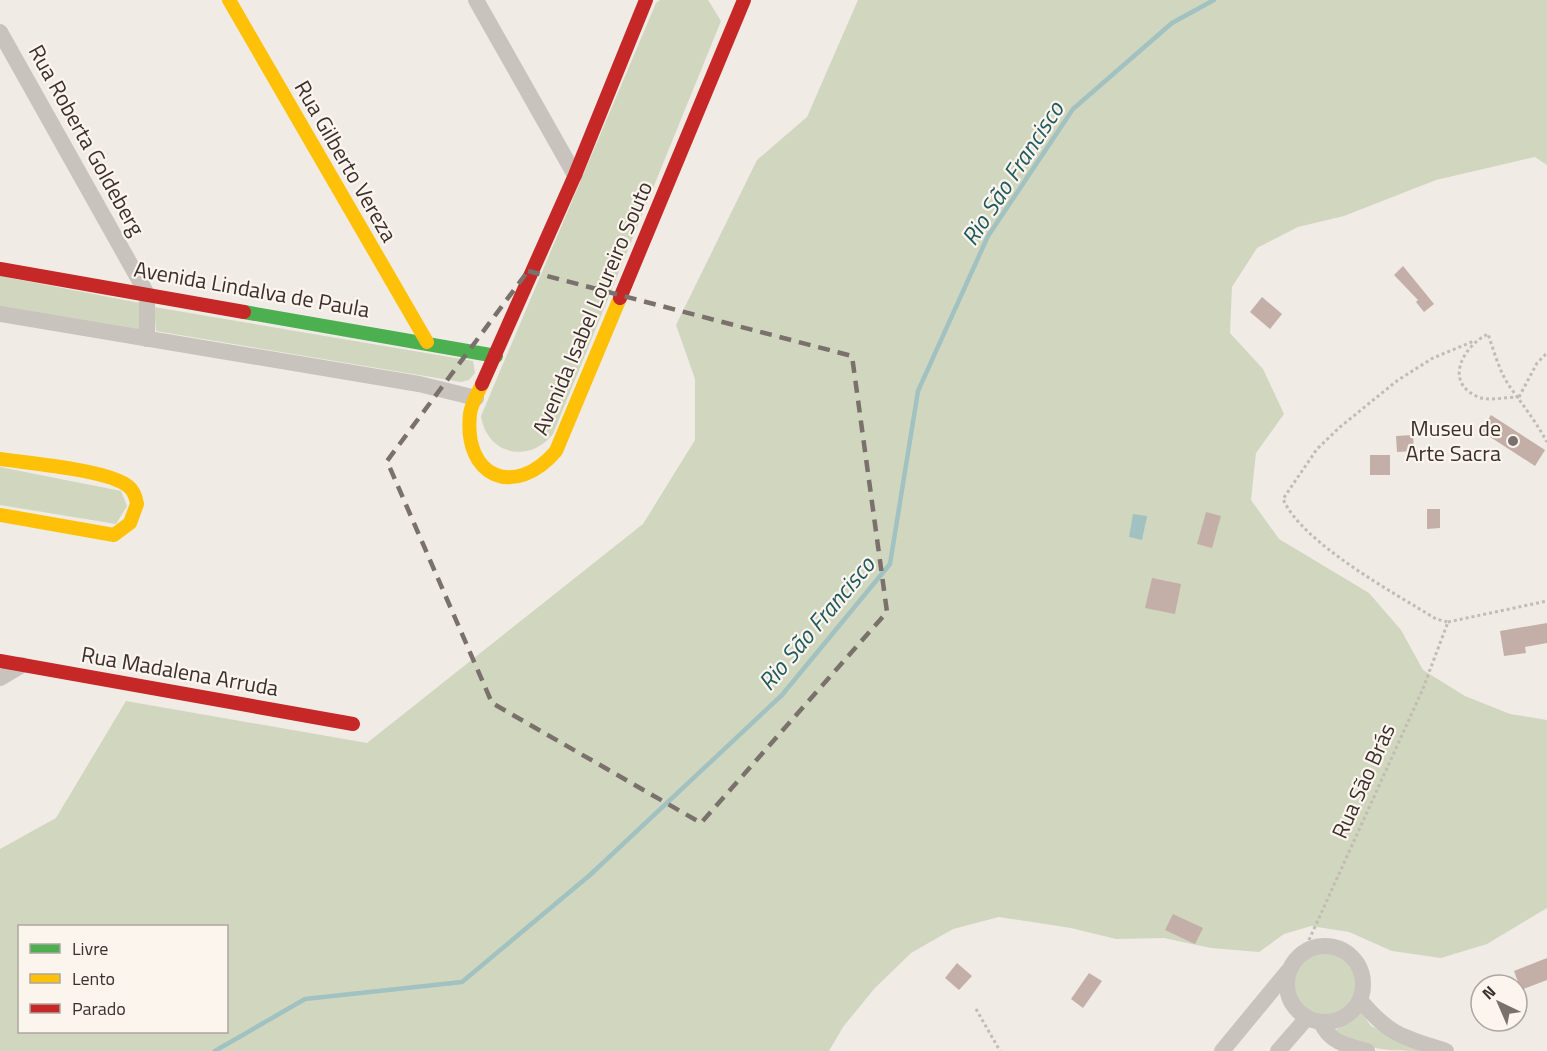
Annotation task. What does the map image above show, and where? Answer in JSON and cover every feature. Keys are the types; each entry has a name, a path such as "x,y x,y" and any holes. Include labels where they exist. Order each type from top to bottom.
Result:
{"street":[{"name":"Rua Gilberto Vereza","path":"230,0 427,342"},
{"path":"476,0 575,175"},
{"name":"Avenida Isabel Loureiro Souto","path":"646,0 575,175 470,412 470,440 477,459 486,470 503,477 522,478 542,468 555,451 744,0"},
{"name":"Rua Roberta Goldeberg","path":"0,32 147,294 147,339"},
{"name":"Avenida Lindalva de Paula","path":"0,269 427,342 496,356"},
{"path":"0,314 419,384 476,398"},
{"path":"0,459 109,478 127,485 136,497 137,511 128,528 114,535 0,515"},
{"name":"Rua Madalena Arruda","path":"0,661 353,724"},
{"path":"0,678 22,665"},
{"path":"1222,1051 1304,951 1328,945 1350,955 1362,976 1359,1000 1346,1016 1337,1020 1313,1021 1278,1051"},
{"path":"1289,971 1286,982 1293,1006 1328,1035 1367,1051"},
{"path":"1359,1000 1382,1026 1396,1034 1446,1051"}],"path":[{"path":"1547,442 1509,386 1488,334 1433,358 1398,380 1340,427 1317,449 1283,499 1289,512 1300,525 1346,561 1436,618 1448,622 1547,601"},
{"path":"1474,340 1459,366 1460,378 1466,390 1477,397 1489,399 1518,397"},
{"path":"1518,397 1536,363 1547,353"},
{"name":"Rua São Brás","path":"1304,951 1422,692 1448,622"},
{"path":"976,1009 1000,1051"}],"highlighted area":[{"path":"528,271 852,356 887,612 701,823 492,703 387,461"}],"green space":[{"path":"660,0 708,0 721,21 553,434 532,449 521,452 510,451 500,447 491,439 481,416 656,3"},
{"path":"858,0 1547,0 1547,165 1535,157 1436,180 1344,216 1298,227 1257,248 1232,287 1230,333 1263,369 1284,414 1256,453 1251,500 1279,539 1369,593 1401,630 1423,670 1465,696 1510,714 1547,720 1547,908 1487,944 1441,958 1392,951 1349,932 1311,926 1284,934 1259,952 1211,948 1164,938 1116,939 1071,928 999,917 953,929 911,953 874,989 843,1027 829,1051 0,1051 0,849 56,818 126,701 367,743 643,524 695,440 695,379 676,325 757,160 807,117"},
{"path":"0,276 140,303 141,332 0,307"},
{"path":"154,307 473,361 475,373 469,380 461,382 156,331"},
{"path":"0,467 121,491 127,506 116,524 0,505"},
{"path":"1325,949 1338,952 1350,959 1357,971 1360,984 1357,997 1350,1009 1338,1016 1325,1019 1312,1016 1300,1009 1293,997 1290,984 1293,971 1300,959 1312,952"},
{"path":"1360,1011 1371,1026 1425,1051 1390,1050 1367,1046 1345,1037 1336,1030"}],"water":[{"path":"1133,514 1147,516 1142,540 1129,537"}],"building":[{"path":"1403,266 1434,304 1424,312 1416,302 1418,300 1394,275"},
{"path":"1262,297 1282,314 1270,329 1250,312"},
{"name":"Museu de Arte Sacra","path":"1491,415 1545,450 1535,466 1481,431"},
{"path":"1413,435 1414,451 1397,452 1396,436"},
{"path":"1370,455 1390,455 1390,475 1370,475"},
{"path":"1427,509 1440,509 1440,528 1427,529"},
{"path":"1206,512 1221,516 1212,548 1197,544"},
{"path":"1152,578 1181,584 1175,614 1145,608"},
{"path":"1547,623 1547,643 1525,647 1526,653 1504,656 1500,631"},
{"path":"1173,914 1203,928 1195,944 1165,930"},
{"path":"1547,958 1547,980 1529,987 1529,973 1515,973 1514,971"},
{"path":"957,963 972,976 959,990 945,978"},
{"path":"1089,973 1102,981 1083,1008 1071,999"}],"waterway":[{"name":"Rio São Francisco","path":"215,1051 305,999 462,982 590,875 782,695 890,564 918,391 988,236 1073,109 1172,23 1214,0"}],"traffic: fast":[{"path":"244,312 496,356"}],"traffic: slow":[{"path":"229,0 427,342"},
{"path":"482,384 470,414 470,436 475,454 483,466 495,474 509,477 524,474 540,466 556,451 620,298"},
{"path":"0,459 68,468 105,476 129,487 137,504 130,523 114,535 0,515"}],"traffic: jam":[{"path":"482,384 575,175 646,0"},
{"path":"620,298 744,0"},
{"path":"0,269 244,312"},
{"path":"0,661 353,724"}],"place":[{"name":"Museu de Arte Sacra","path":"1513,441"}]}
